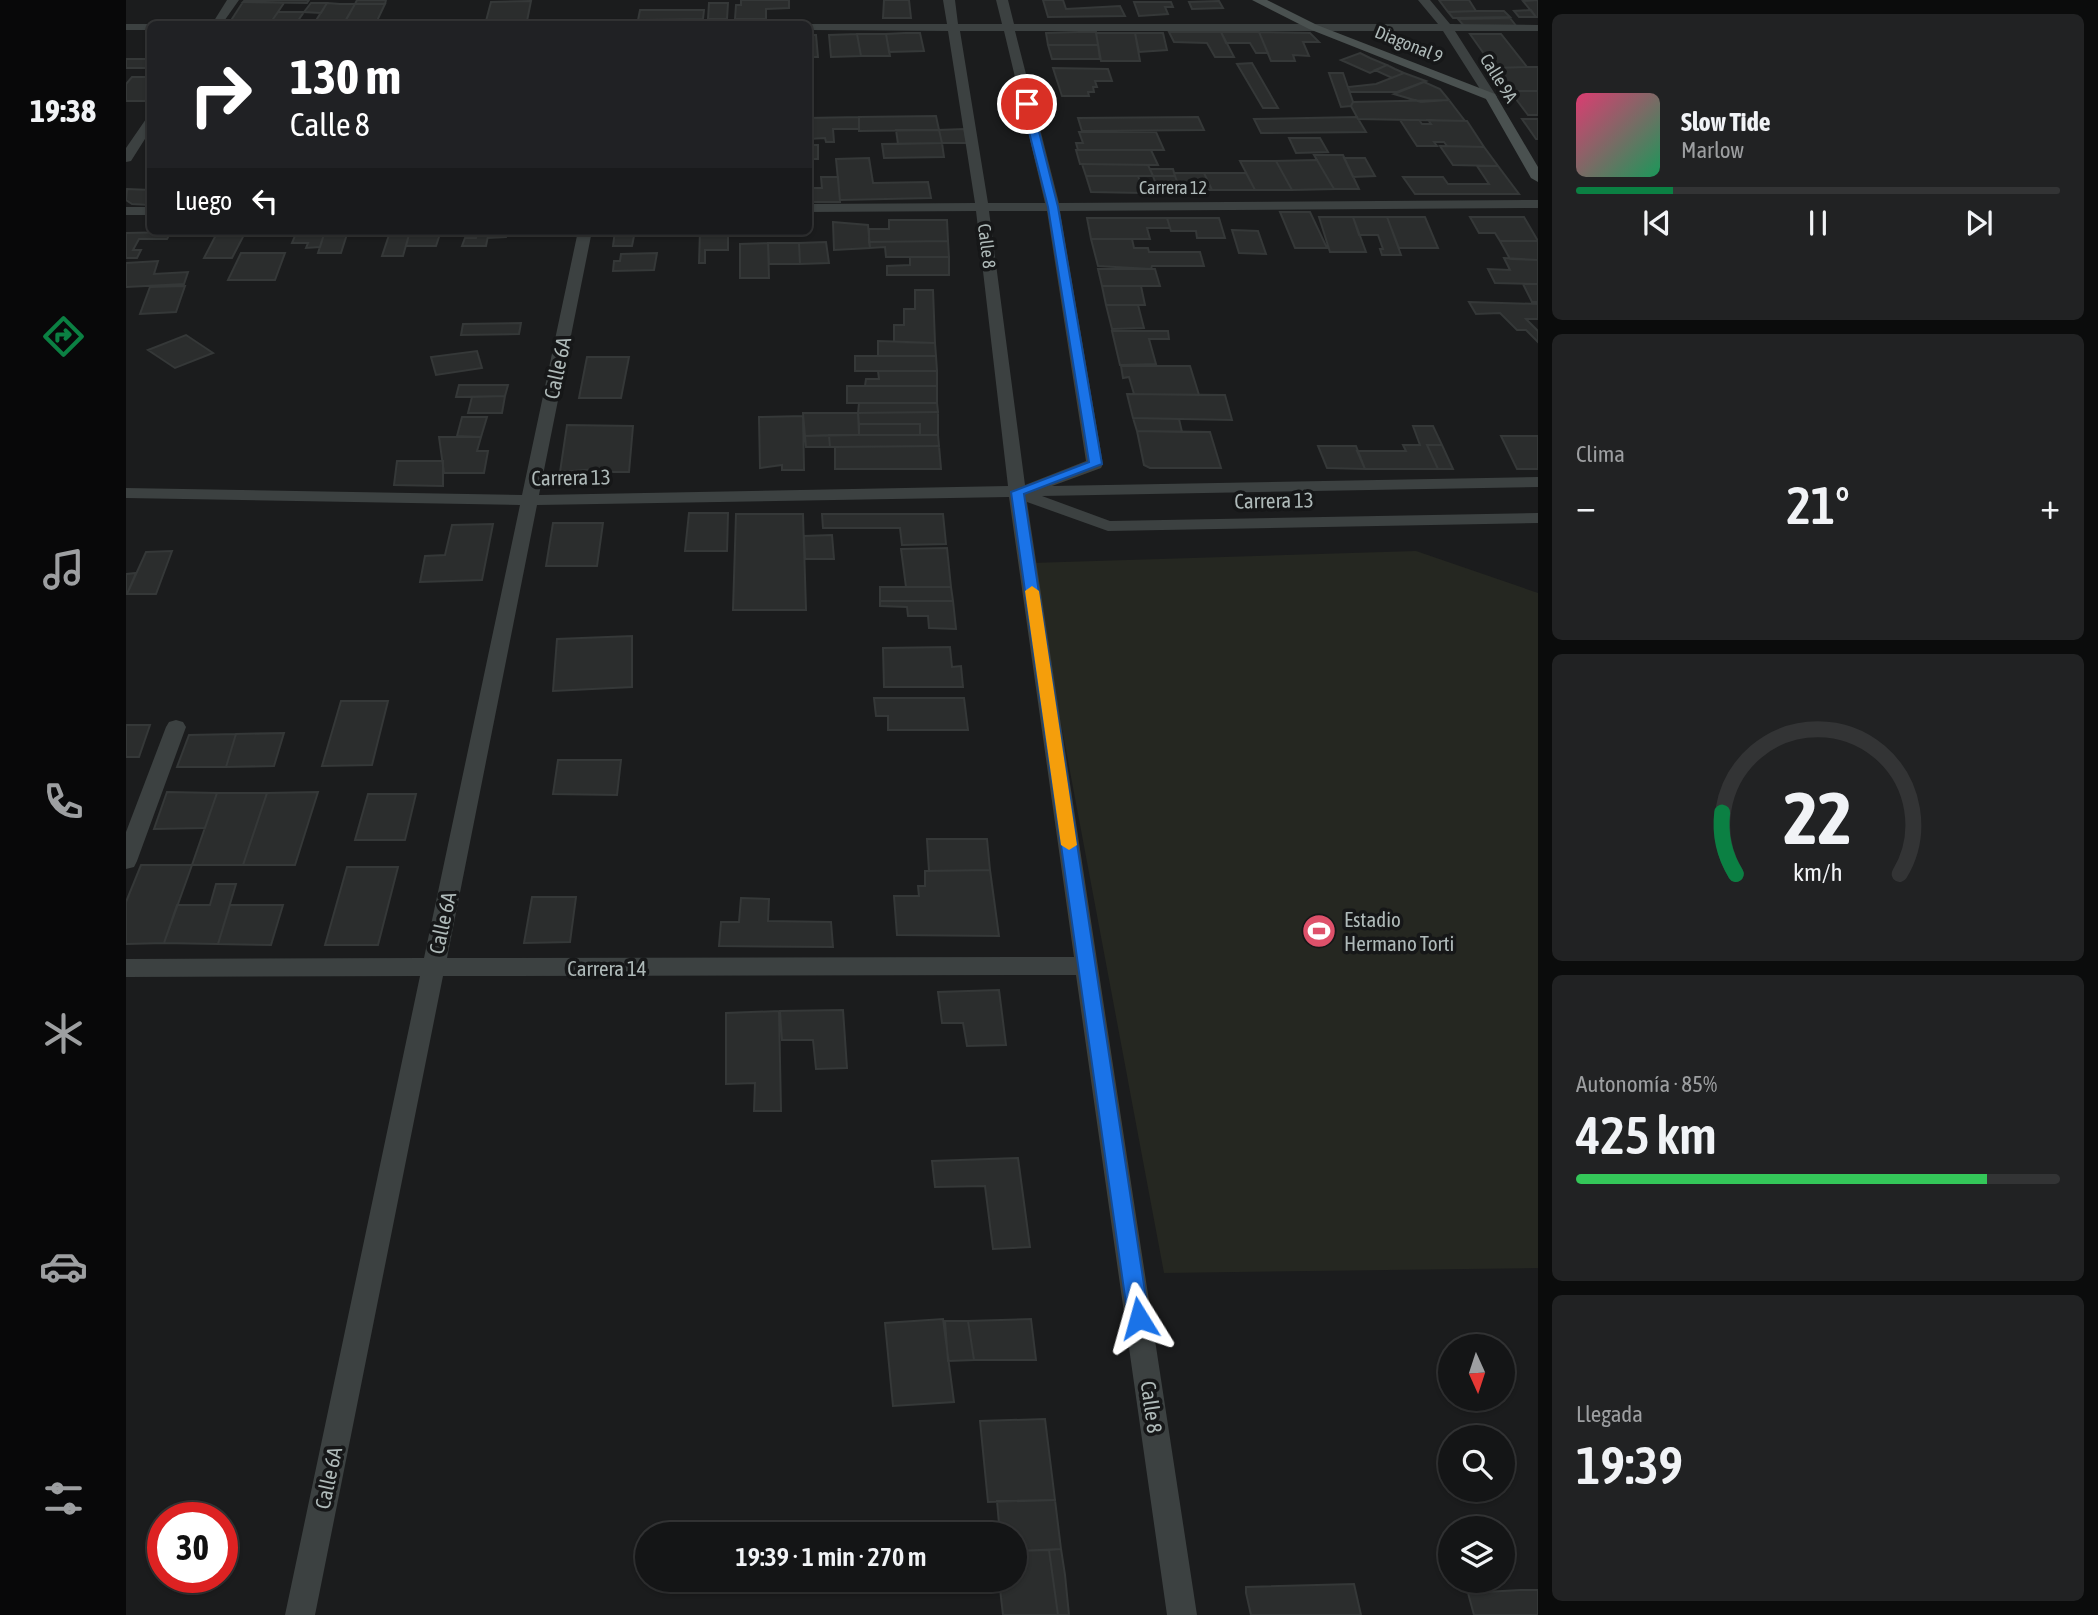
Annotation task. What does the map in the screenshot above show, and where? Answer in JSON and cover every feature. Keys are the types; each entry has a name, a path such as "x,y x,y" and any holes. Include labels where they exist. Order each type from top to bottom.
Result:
{"street":[{"path":"219,21 233,0"},
{"name":"Calle 8","path":"950,0 982,207 1017,492 1182,1615"},
{"path":"1002,0 1053,207 1096,464 1017,492"},
{"name":"Diagonal 9","path":"1258,0 1313,27 1376,49 1491,97"},
{"name":"Calle 9A","path":"1424,0 1448,30 1491,97 1538,178"},
{"path":"126,27 147,27"},
{"path":"812,27 1313,27 1448,30 1538,28"},
{"path":"126,158 147,126"},
{"name":"Carrera 12","path":"812,208 1538,204"},
{"path":"126,211 147,211"},
{"name":"Calle 6A","path":"300,1615 584,235"},
{"name":"Carrera 13","path":"126,493 529,500 1538,482"},
{"name":"Carrera 13","path":"1017,492 1108,526 1538,518"},
{"path":"126,861 176,727"},
{"name":"Carrera 14","path":"126,968 1087,966"}],"shaded area":[{"name":"Estadio Hermano Torti","path":"1416,551 1538,593 1538,1268 1164,1273 1031,563"}],"building":[{"path":"309,0 307,3 243,2"},
{"path":"357,0 386,0 385,4 355,4"},
{"path":"741,0 789,0 789,8 766,9 766,19 735,19 736,5 741,5"},
{"path":"884,0 909,0 911,18 883,18"},
{"path":"1043,0 1063,0 1066,9 1120,6 1125,16 1048,17"},
{"path":"1439,0 1469,0 1476,11 1448,12"},
{"path":"1538,0 1538,17 1536,17 1523,1"},
{"path":"531,1 527,21 486,21 491,2"},
{"path":"1219,1 1223,8 1192,9 1189,2"},
{"path":"243,2 284,3 272,21 231,21"},
{"path":"1134,2 1171,2 1173,7 1165,7 1168,14 1139,16"},
{"path":"311,3 327,3 321,13 304,12"},
{"path":"327,3 355,4 346,21 316,21"},
{"path":"709,3 728,3 727,19 708,19"},
{"path":"355,4 385,4 377,21 345,21"},
{"path":"640,10 704,10 703,19 638,20"},
{"path":"1531,10 1536,17 1519,17 1514,11"},
{"path":"1504,11 1510,17 1453,18 1448,12"},
{"path":"278,12 304,12 298,21 272,21"},
{"path":"1510,18 1517,27 1465,27 1458,19"},
{"path":"1096,32 1098,45 1048,45 1046,33"},
{"path":"1169,32 1221,32 1234,57 1215,57 1207,43 1174,42"},
{"path":"1221,32 1259,32 1268,53 1256,53 1250,43 1226,43"},
{"path":"1259,32 1310,33 1319,42 1303,42 1309,56 1293,55 1295,61 1271,61"},
{"path":"920,33 924,51 889,52 886,34"},
{"path":"1096,33 1135,33 1140,61 1101,61"},
{"path":"1135,33 1163,33 1167,50 1139,52"},
{"path":"857,34 861,56 831,57 829,35"},
{"path":"857,34 886,34 890,56 861,56"},
{"path":"1470,34 1501,34 1527,67 1494,68"},
{"path":"812,35 816,35 818,57 812,57"},
{"path":"1048,45 1098,45 1100,59 1052,59"},
{"path":"1360,53 1387,65 1370,73 1341,60"},
{"path":"126,59 147,59 147,68 126,68"},
{"path":"1252,63 1278,108 1263,108 1237,64"},
{"path":"1387,65 1404,73 1392,78 1375,70"},
{"path":"1538,67 1538,91 1510,91 1494,68"},
{"path":"1053,68 1108,69 1112,81 1095,81 1097,87 1093,87 1094,92 1088,92 1089,96 1062,96"},
{"path":"1329,73 1343,73 1353,102 1351,106 1341,107"},
{"path":"1404,73 1426,81 1397,92 1350,92 1348,87 1376,84"},
{"path":"132,77 147,77 145,101 126,101 126,84"},
{"path":"1424,82 1440,89 1449,100 1421,102 1394,94"},
{"path":"1510,91 1538,91 1538,115 1528,115"},
{"path":"1449,100 1465,121 1358,119 1351,106 1353,102"},
{"path":"936,116 939,130 859,131 859,117"},
{"path":"859,117 859,129 833,129 834,142 826,142 825,138 812,139 812,118"},
{"path":"1198,117 1204,130 1082,131 1078,118"},
{"path":"1357,117 1366,132 1261,133 1254,119"},
{"path":"1522,119 1538,119 1538,139 1536,139"},
{"path":"1400,120 1419,120 1422,124 1431,124 1428,120 1467,121 1484,147 1447,146 1444,142 1434,142 1437,146 1417,146"},
{"path":"964,129 967,143 942,143 939,130"},
{"path":"896,130 939,130 942,143 898,144"},
{"path":"1079,132 1156,132 1164,150 1078,150 1076,143 1083,143"},
{"path":"1289,138 1320,138 1328,152 1296,153"},
{"path":"942,143 944,157 884,158 882,144"},
{"path":"812,145 818,145 818,159 812,159"},
{"path":"1440,146 1484,147 1498,166 1453,165"},
{"path":"1076,150 1151,150 1158,165 1080,164"},
{"path":"1314,155 1343,155 1359,189 1334,189"},
{"path":"869,158 873,183 928,182 931,198 840,200 836,159"},
{"path":"1344,158 1365,158 1375,176 1353,177"},
{"path":"1317,160 1334,189 1292,190 1276,161"},
{"path":"1240,161 1276,161 1292,190 1255,190"},
{"path":"1082,164 1148,165 1153,176 1086,176"},
{"path":"1477,166 1498,166 1519,194 1415,194 1403,177 1443,177 1448,184 1489,184"},
{"path":"1150,169 1173,169 1175,176 1153,176"},
{"path":"1174,173 1204,173 1212,190 1180,190"},
{"path":"1204,173 1246,173 1255,190 1212,190"},
{"path":"1086,176 1138,176 1144,193 1091,192"},
{"path":"1153,176 1175,176 1181,193 1159,193"},
{"path":"821,177 838,177 840,202 812,202 812,188 822,188"},
{"path":"127,189 147,190 147,205 132,204 126,200"},
{"path":"1280,212 1310,212 1327,248 1295,248"},
{"path":"1319,217 1353,217 1366,252 1330,252"},
{"path":"1353,217 1387,217 1401,255 1382,255 1380,249 1383,249 1378,235 1359,235"},
{"path":"1387,217 1425,217 1438,248 1399,248"},
{"path":"1470,217 1524,217 1538,241 1500,241 1495,233 1479,233"},
{"path":"1087,218 1167,218 1170,228 1147,228 1150,239 1091,239"},
{"path":"1167,218 1219,218 1225,238 1197,238 1196,231 1171,231"},
{"path":"889,220 947,220 948,241 869,242 869,229 889,229"},
{"path":"833,222 868,225 870,248 834,250"},
{"path":"1232,230 1258,231 1266,254 1239,253"},
{"path":"126,233 169,235 167,239 139,239 133,250 141,250 137,258 126,258"},
{"path":"216,235 244,235 232,258 204,258"},
{"path":"295,235 324,235 320,247 306,248 308,243 292,243"},
{"path":"324,235 347,235 341,253 318,253"},
{"path":"389,235 409,235 403,256 382,256"},
{"path":"409,235 440,235 436,246 406,246"},
{"path":"477,235 488,235 486,246 462,246 465,238 476,238"},
{"path":"488,235 506,235 506,237 488,238"},
{"path":"614,235 634,235 632,246 613,246"},
{"path":"700,235 728,235 728,250 705,250 705,263 699,263"},
{"path":"1091,239 1132,239 1134,248 1148,248 1149,252 1200,252 1204,266 1152,266 1151,269 1098,266"},
{"path":"948,241 949,257 886,257 885,247 870,248 869,242"},
{"path":"1500,241 1538,241 1538,260 1510,259"},
{"path":"826,242 829,263 800,264 799,243"},
{"path":"768,243 799,243 800,264 769,264"},
{"path":"768,243 769,278 740,278 740,244"},
{"path":"241,253 285,253 275,280 228,280"},
{"path":"657,253 654,270 613,271 614,261 620,261 621,254"},
{"path":"910,257 949,257 949,275 887,275 887,266 910,265"},
{"path":"1504,258 1538,260 1538,284 1495,283 1488,269 1510,270"},
{"path":"158,261 154,274 188,272 184,284 126,287 126,263"},
{"path":"1098,269 1155,269 1160,286 1102,286"},
{"path":"1523,284 1538,284 1538,302 1532,302"},
{"path":"185,286 176,312 140,314 150,287"},
{"path":"1102,286 1141,286 1145,305 1106,305"},
{"path":"915,290 933,290 935,343 894,342 894,325 904,325 904,309 915,309"},
{"path":"1469,302 1538,304 1538,319 1526,319 1538,331 1538,342 1526,330 1517,330 1500,313 1476,314"},
{"path":"1106,305 1138,305 1144,328 1112,329"},
{"path":"521,323 519,334 461,335 463,324"},
{"path":"1112,331 1168,331 1169,339 1149,339 1156,364 1120,365"},
{"path":"186,335 213,353 175,368 148,350"},
{"path":"878,341 935,343 936,356 878,356"},
{"path":"477,351 482,368 436,375 431,357"},
{"path":"855,356 936,356 937,371 855,371"},
{"path":"587,357 629,357 621,398 579,398"},
{"path":"1121,366 1190,366 1199,395 1134,394 1129,377 1123,378"},
{"path":"878,371 937,371 937,386 865,386 866,379 879,379"},
{"path":"459,385 508,385 505,396 456,397"},
{"path":"847,386 937,386 937,403 847,403"},
{"path":"1127,394 1225,395 1232,420 1133,418"},
{"path":"505,396 502,413 468,413 472,397"},
{"path":"859,403 937,403 938,412 858,413"},
{"path":"938,412 938,435 920,435 920,424 859,424 858,413"},
{"path":"803,413 858,413 859,435 805,436"},
{"path":"803,416 804,470 782,470 782,465 760,468 759,417"},
{"path":"462,417 487,417 481,437 457,436"},
{"path":"1133,418 1179,419 1182,432 1137,431"},
{"path":"859,424 920,424 920,435 859,435"},
{"path":"567,425 633,426 629,472 608,472 608,468 560,472"},
{"path":"1413,426 1433,426 1442,445 1427,445 1438,469 1365,469 1357,451 1406,451 1403,445 1420,445"},
{"path":"1137,431 1210,432 1221,468 1150,468 1144,465"},
{"path":"829,435 830,447 806,447 805,436"},
{"path":"829,435 938,435 939,446 830,447"},
{"path":"1501,436 1538,436 1538,469 1517,469"},
{"path":"439,437 481,437 477,451 488,451 484,473 444,473"},
{"path":"1427,445 1442,445 1453,469 1438,469"},
{"path":"939,446 941,469 835,469 835,447"},
{"path":"1318,446 1356,446 1365,469 1327,468"},
{"path":"397,461 443,461 443,486 394,485"},
{"path":"689,513 728,513 727,551 685,551"},
{"path":"736,514 803,514 806,610 733,610"},
{"path":"822,514 943,514 946,544 902,545 900,528 823,528"},
{"path":"553,523 603,523 597,566 546,566"},
{"path":"493,524 482,580 420,582 425,556 445,555 452,525"},
{"path":"832,535 834,559 805,559 804,536"},
{"path":"947,548 951,587 906,587 901,549"},
{"path":"172,551 156,594 127,594 146,552"},
{"path":"136,573 127,594 126,594 126,574"},
{"path":"880,587 951,587 953,601 880,601"},
{"path":"880,601 953,601 956,629 929,628 928,616 908,616 907,607 880,606"},
{"path":"632,636 632,687 553,691 557,639"},
{"path":"950,647 952,667 961,666 963,687 884,687 883,648"},
{"path":"874,698 964,698 968,730 888,730 888,716 876,716"},
{"path":"341,701 388,701 372,765 322,766"},
{"path":"126,725 150,725 139,757 126,757"},
{"path":"284,733 274,766 226,767 236,734"},
{"path":"236,734 226,767 177,767 189,735"},
{"path":"558,760 621,760 617,795 553,794"},
{"path":"167,792 217,793 205,828 154,829"},
{"path":"318,792 295,865 243,865 267,793"},
{"path":"217,793 267,793 243,865 192,865"},
{"path":"368,794 416,794 405,840 355,840"},
{"path":"927,839 987,839 990,870 929,871"},
{"path":"141,865 192,865 164,943 126,944 126,902"},
{"path":"347,867 398,867 378,945 325,945"},
{"path":"990,870 999,936 897,935 894,896 919,896 918,886 925,886 925,871"},
{"path":"216,884 236,884 218,944 164,943 177,905 210,905"},
{"path":"532,897 576,897 570,942 524,943"},
{"path":"741,898 769,899 768,921 831,922 833,947 719,946 721,922 739,922"},
{"path":"230,905 283,905 271,945 218,944"},
{"path":"999,990 1006,1045 967,1046 963,1023 942,1023 938,992"},
{"path":"843,1010 847,1068 816,1069 813,1040 782,1040 780,1011"},
{"path":"779,1011 781,1111 754,1111 755,1083 726,1084 726,1013"},
{"path":"1018,1158 1030,1247 993,1249 985,1186 935,1187 932,1161"},
{"path":"943,1319 954,1402 893,1406 885,1323"},
{"path":"1031,1319 1036,1360 974,1360 968,1321"},
{"path":"945,1321 968,1321 974,1360 948,1361"},
{"path":"1045,1419 1055,1500 988,1502 980,1421"},
{"path":"1055,1500 1061,1549 1027,1550 1027,1522 999,1522 997,1501"},
{"path":"1061,1549 1069,1615 1058,1615 1049,1550"},
{"path":"1049,1550 1058,1615 1003,1615 1000,1592 1027,1592 1027,1551"},
{"path":"1354,1584 1361,1615 1251,1615 1246,1593 1246,1587"},
{"path":"1515,1590 1538,1590 1538,1615 1474,1615 1468,1593 1515,1593"}],"slow traffic":[{"path":"1032,591 1069,845"}],"place":[{"name":"Estadio Hermano Torti","path":"1319,931"}],"route":[{"path":"1027,104 1053,207 1096,464 1017,492 1139,1318"}]}
